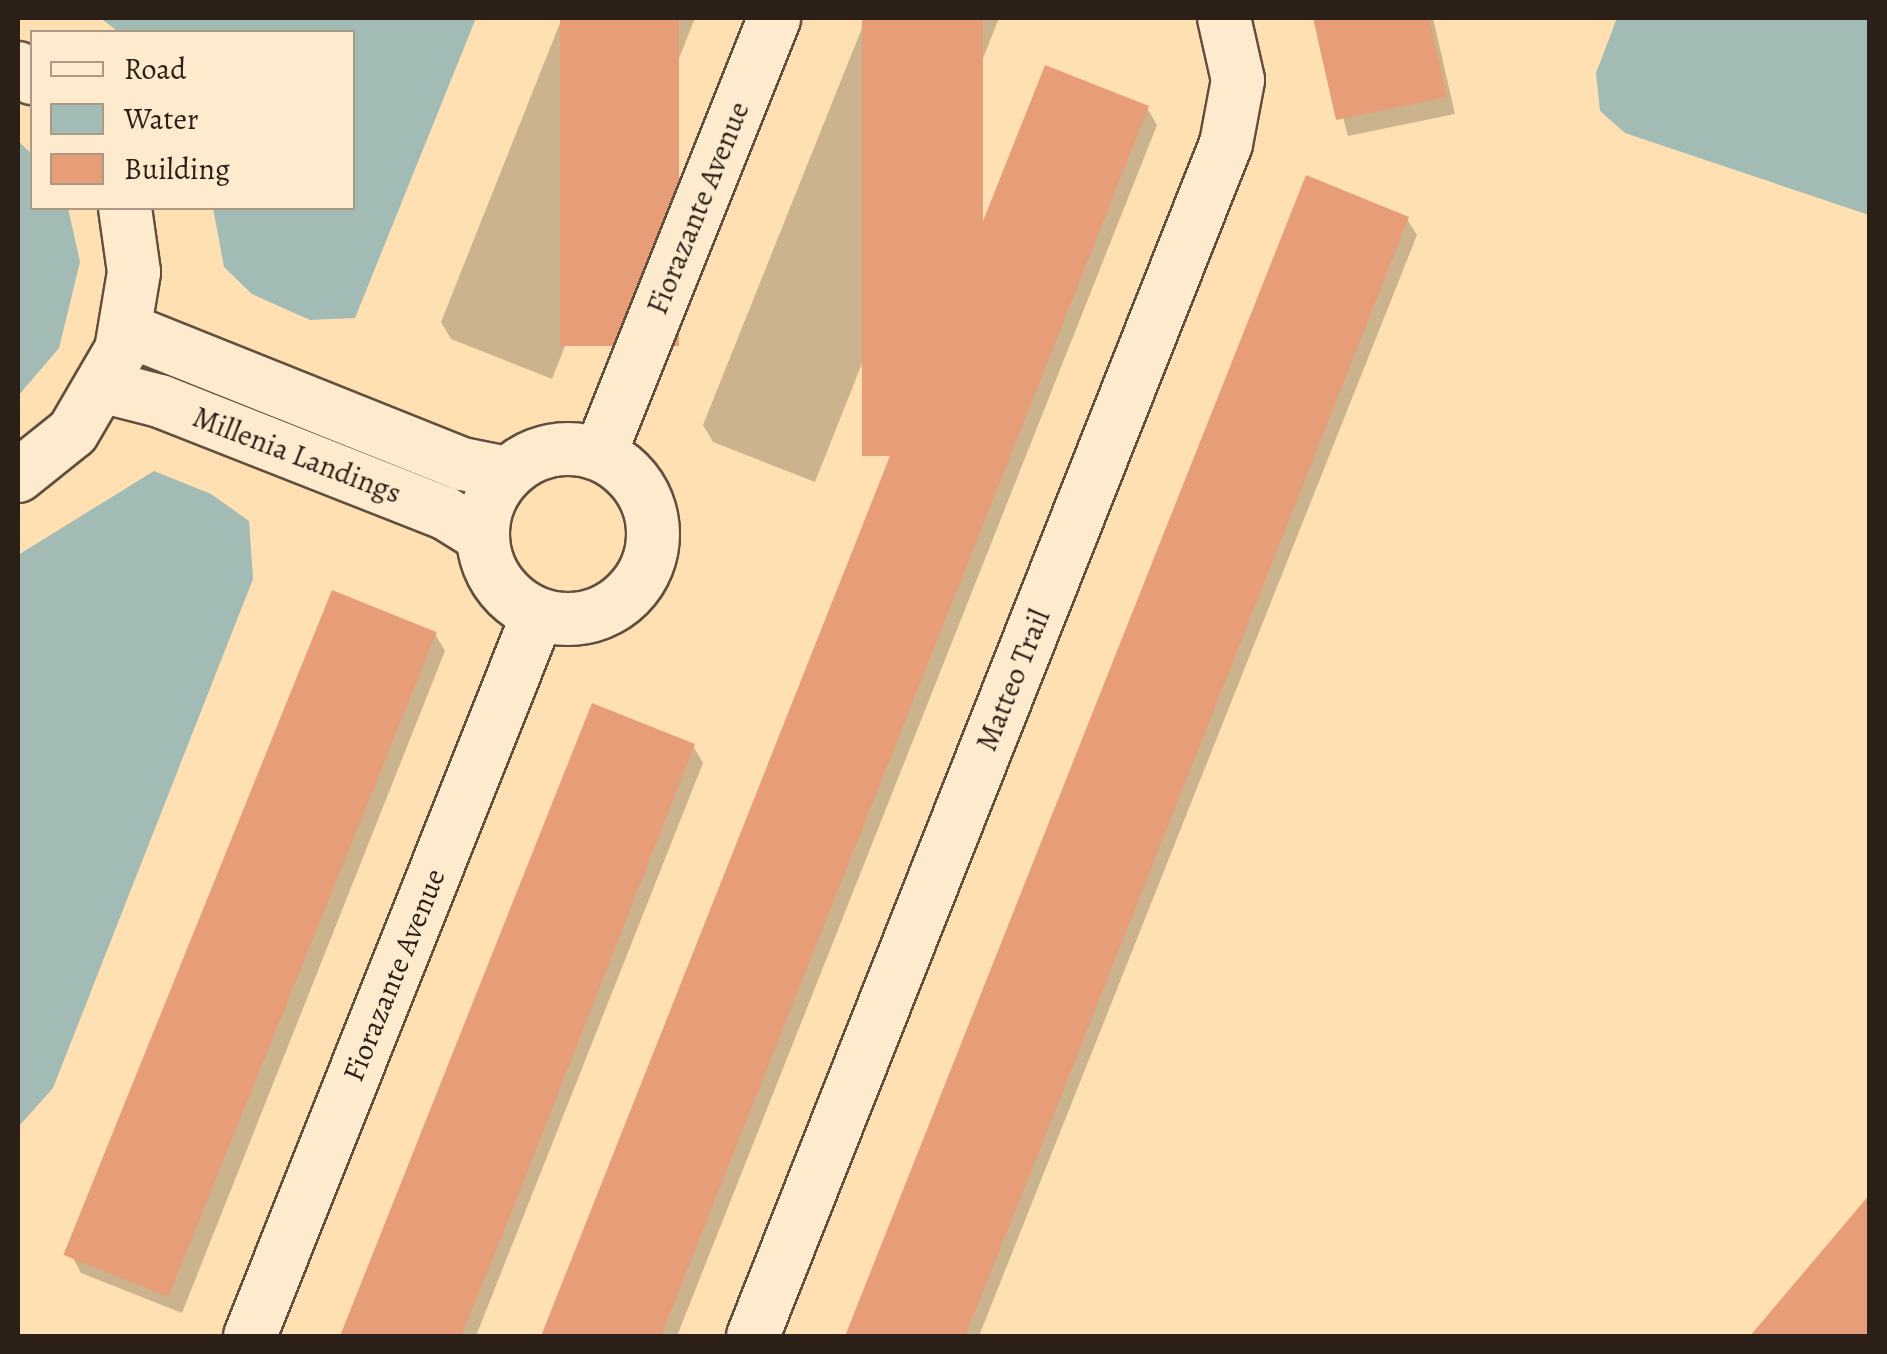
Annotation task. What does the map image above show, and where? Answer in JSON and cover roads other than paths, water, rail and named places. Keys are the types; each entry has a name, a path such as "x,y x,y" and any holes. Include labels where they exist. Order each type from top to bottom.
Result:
{"street":[{"name":"Fiorazante Avenue","path":"600,454 774,18"},
{"name":"Matteo Trail","path":"753,1336 1226,144 1238,80 1224,18"},
{"path":"18,476 73,432 105,386 127,330 134,272 125,210"},
{"name":"Millenia Landings","path":"127,330 462,464 507,472"},
{"name":"Millenia Landings","path":"105,386 160,401 445,513 482,536"},
{"path":"340,472 360,424"},
{"path":"551,450 600,454 622,467 649,506 652,554 643,576 608,610 561,620 538,614 498,584 482,536 484,513 507,472 551,450"},
{"name":"Fiorazante Avenue","path":"250,1336 538,614"}],"water":[{"path":"100,18 476,18 355,318 310,320 252,294 224,267 213,210 355,210 355,30 116,30"},
{"path":"1617,18 1869,18 1869,215 1625,133 1600,111 1596,73"},
{"path":"18,141 30,152 30,210 68,210 80,262 59,348 18,396"},
{"path":"154,471 211,494 249,521 253,579 53,1088 20,1125 18,555"}]}
